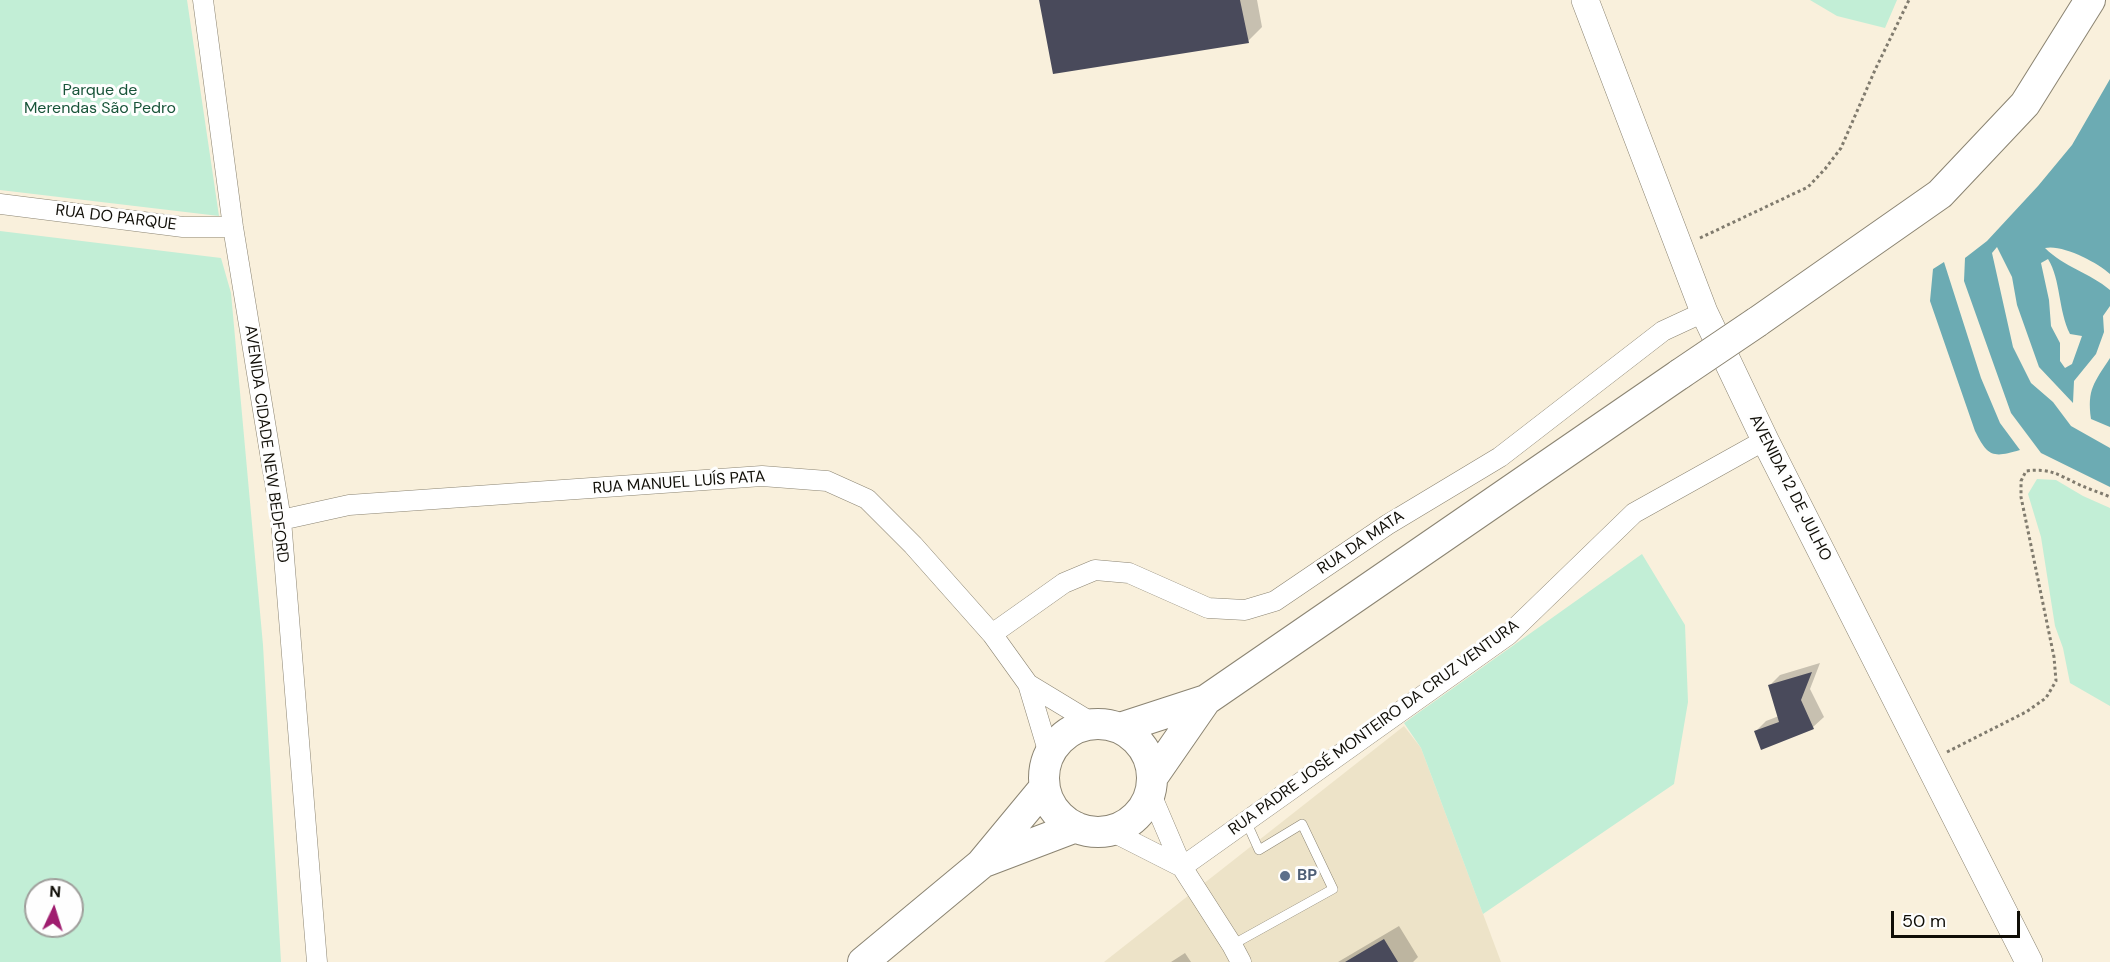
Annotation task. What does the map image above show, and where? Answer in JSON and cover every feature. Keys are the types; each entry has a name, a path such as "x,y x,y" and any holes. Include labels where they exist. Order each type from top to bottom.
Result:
{"main road":[{"name":"AVENIDA 12 DE JULHO","path":"1585,0 1704,312 2029,962"},
{"path":"1206,700 1151,785 1144,806 1135,817 1109,830 1093,831 1076,827 1062,818 1051,804 1044,788 1044,770 1049,754 1060,739 1068,733 1076,728 1107,726 1206,700 1940,194 2025,104 2090,0"},
{"path":"1107,726 1133,737 1143,748 1150,762 1151,785"},
{"path":"863,962 981,864 1044,788"},
{"path":"981,864 1076,827"}],"street":[{"name":"AVENIDA CIDADE NEW BEDFORD","path":"203,0 233,227 281,520 317,962"},
{"name":"RUA DO PARQUE","path":"0,204 183,227 233,227"},
{"name":"RUA DA MATA","path":"992,634 1064,583 1095,570 1129,573 1208,608 1245,610 1275,601 1387,525 1500,457 1663,331 1704,312"},
{"name":"RUA PADRE JOSÉ MONTEIRO DA CRUZ VENTURA","path":"1182,867 1508,635 1634,513 1766,440"},
{"name":"RUA MANUEL LUÍS PATA","path":"281,520 349,505 762,476 827,481 867,499 913,545 992,634 1028,684"},
{"path":"1028,684 1107,726"},
{"path":"1028,684 1049,754"},
{"path":"1151,785 1182,867 1237,953"},
{"path":"1109,830 1182,867"}],"lane":[{"path":"1237,953 1333,889 1302,824 1259,850 1246,821"}],"path":[{"path":"1679,248 1787,199 1808,187 1841,148 1909,0"},
{"path":"1928,762 2026,712 2046,698 2056,681 2054,657 2021,497 2021,481 2026,471 2041,469 2058,473 2110,497"}],"shaded area":[{"path":"1404,726 1421,748 1501,962 1104,962"}],"green space":[{"name":"Parque de Merendas São Pedro","path":"0,0 187,0 219,216 0,190"},
{"path":"1810,0 1897,0 1885,28 1837,16"},
{"path":"0,231 221,258 231,293 263,645 281,962 0,962"},
{"path":"2037,479 2056,480 2110,508 2110,706 2070,683 2063,648 2055,626 2041,537 2028,494"},
{"path":"1642,554 1685,625 1688,702 1674,784 1483,914 1421,748 1404,723"}],"water":[{"path":"2110,79 2110,274 2097,264 2070,251 2052,247 2045,248 2052,255 2110,290 2110,306 2103,316 2104,332 2096,354 2074,381 2073,403 2039,367 2017,305 2012,277 1997,247 1992,253 2013,347 2031,383 2053,402 2071,426 2110,448 2110,487 2041,453 2011,413 1964,281 1965,258 1987,241 2072,145","holes":["2048,259 2066,325 2070,334 2082,336 2072,364 2065,368 2060,361 2060,343 2051,326 2049,300 2041,263"]},
{"path":"1944,262 1981,378 2000,423 2020,450 2003,454 1992,453 1984,446 1975,431 1930,301 1933,269"},
{"path":"2110,358 2110,427 2091,419 2090,400 2093,387"}],"building":[{"path":"1039,0 1240,0 1249,43 1053,74"},
{"path":"1812,672 1801,700 1814,729 1761,750 1754,731 1779,722 1768,685"},
{"path":"1384,939 1398,962 1345,962"}],"place":[{"name":"BP","path":"1285,876"}]}
